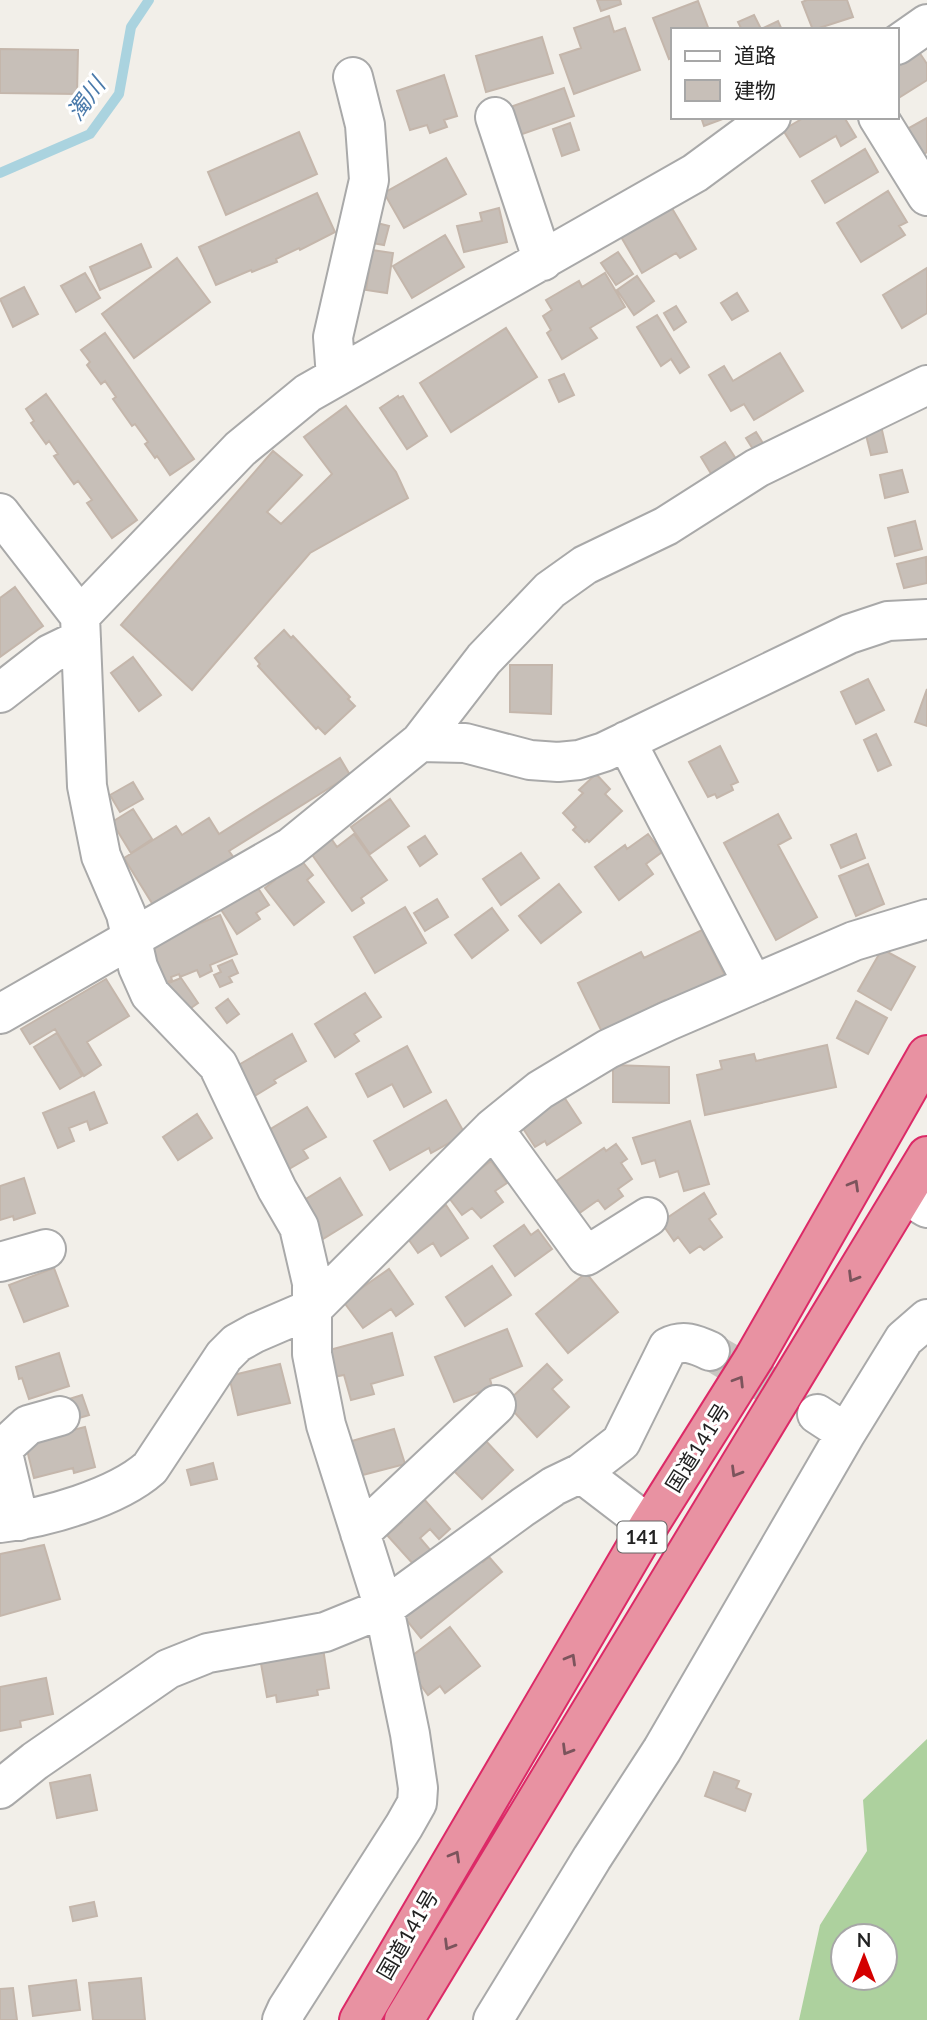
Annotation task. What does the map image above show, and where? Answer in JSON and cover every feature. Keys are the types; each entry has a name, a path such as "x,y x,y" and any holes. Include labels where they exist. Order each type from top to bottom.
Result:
{"highway":[{"name":"国道141号","path":"359,2020 649,1525 754,1358 927,1055"},
{"name":"国道141号","path":"404,2020 916,1202 927,1156"}],"street":[{"path":"899,44 927,24"},
{"path":"336,377 333,337 369,180 365,125 353,77"},
{"path":"495,117 543,261"},
{"path":"0,693 80,627 240,449 308,393 695,173 768,119"},
{"path":"878,119 927,195"},
{"path":"0,1014 291,847 421,742 484,659 550,590 585,565 666,526 757,468 927,385"},
{"path":"0,513 80,627 88,786 101,856 126,914 138,967 150,994 218,1065 276,1189 299,1227 312,1283 312,1354 326,1425 384,1608 410,1734 418,1788 417,1803 278,2016"},
{"path":"421,742 465,743 530,760 579,760 604,752 849,635 888,621 927,619"},
{"path":"626,741 753,984"},
{"path":"61,1416 28,1425 2,1449 10,1522 57,1512 137,1480 150,1468 224,1356 237,1343 313,1308 493,1128 540,1090 608,1049 753,984 854,941 927,919"},
{"path":"493,1128 586,1256 648,1217"},
{"path":"0,1262 46,1249"},
{"path":"494,2020 592,1858 662,1750 831,1423 904,1339 927,1319"},
{"path":"0,1789 35,1761 168,1669 208,1653 325,1632 384,1608 544,1493 581,1473 621,1442 668,1347 677,1342 694,1343 710,1351"},
{"path":"360,1533 496,1405"},
{"path":"581,1473 649,1525"}],"green space":[{"path":"927,1739 927,2020 799,2020 820,1925 867,1851 863,1800"}],"building":[{"path":"597,0 620,0 621,4 601,11"},
{"path":"847,0 853,17 812,28 802,2"},
{"path":"698,1 708,28 671,28 669,59 653,18"},
{"path":"754,15 760,28 741,28 738,22"},
{"path":"609,16 614,32 625,28 640,70 574,94 560,55 581,48 574,28"},
{"path":"778,21 781,28 763,28"},
{"path":"542,37 553,73 486,92 476,56"},
{"path":"0,49 78,50 77,94 0,93"},
{"path":"919,52 927,64 927,80 899,98 899,65"},
{"path":"444,75 457,116 444,120 447,127 430,133 427,125 410,130 397,91"},
{"path":"564,88 574,116 511,138 502,110"},
{"path":"927,118 927,152 917,158 902,132"},
{"path":"702,119 723,119 704,126"},
{"path":"802,119 845,119 856,137 841,146 836,136 800,157 783,130"},
{"path":"570,123 579,150 562,156 553,129"},
{"path":"299,132 317,174 226,215 208,172"},
{"path":"865,149 878,172 825,203 812,181"},
{"path":"446,158 466,194 404,228 384,193"},
{"path":"888,191 907,222 899,226 905,235 861,262 837,223"},
{"path":"317,193 335,232 276,259 277,262 216,285 199,247"},
{"path":"670,205 696,249 680,258 676,253 642,273 620,235"},
{"path":"499,208 507,242 464,252 457,226 482,221 480,213"},
{"path":"377,223 389,226 384,245 372,243"},
{"path":"445,235 464,267 412,298 393,266"},
{"path":"141,244 151,267 100,290 90,267"},
{"path":"372,250 393,253 387,293 366,290"},
{"path":"618,252 633,274 616,285 601,263"},
{"path":"177,258 210,302 134,358 102,314"},
{"path":"927,268 927,313 902,328 883,295"},
{"path":"85,273 100,298 76,312 61,286"},
{"path":"605,273 625,307 590,328 597,338 562,359 547,333 551,330 543,316 552,310 546,300 579,281 582,287"},
{"path":"637,276 654,301 634,315 617,290"},
{"path":"24,287 38,314 13,327 0,299"},
{"path":"737,293 748,311 732,320 721,303"},
{"path":"676,306 686,322 674,330 664,313"},
{"path":"657,315 689,367 680,373 671,359 661,366 637,327"},
{"path":"506,328 537,377 451,432 420,383"},
{"path":"105,333 194,459 170,475 145,444 148,442 135,424 132,426 113,399 116,397 105,381 101,384 87,365 90,362 81,350"},
{"path":"780,353 803,391 754,420 744,404 731,411 709,375 724,366 733,381"},
{"path":"564,374 574,395 559,402 549,380"},
{"path":"46,394 137,520 112,538 87,503 92,500 78,481 74,484 54,456 58,454 49,441 46,444 31,423 34,421 26,409"},
{"path":"398,396 403,396 427,436 407,449 380,408"},
{"path":"346,406 396,472 408,498 310,553 192,690 121,625 273,451 302,475 267,512 281,524 332,474 304,437"},
{"path":"881,426 887,452 871,455 865,431"},
{"path":"756,432 766,448 756,454 746,438"},
{"path":"725,442 738,462 713,477 701,457"},
{"path":"902,470 908,492 885,498 880,475"},
{"path":"915,521 922,549 895,556 888,528"},
{"path":"926,557 927,583 904,588 897,564"},
{"path":"15,587 43,626 0,657 0,598"},
{"path":"284,630 291,638 293,636 350,697 348,699 355,706 325,734 318,727 316,729 258,666 260,664 255,658"},
{"path":"133,657 161,695 139,711 111,673"},
{"path":"510,665 552,665 551,714 510,712"},
{"path":"868,679 884,710 856,724 841,692"},
{"path":"927,689 927,726 915,722"},
{"path":"876,734 891,765 878,771 864,740"},
{"path":"720,746 738,782 731,785 733,790 717,798 715,794 708,797 689,762"},
{"path":"340,758 350,775 229,851 234,858 155,908 124,858 176,826 182,835 209,818 219,834"},
{"path":"596,774 610,789 605,794 622,811 589,842 585,842 573,830 576,827 563,813 583,793 579,790"},
{"path":"133,782 143,799 120,812 110,795"},
{"path":"390,799 409,826 370,854 351,827"},
{"path":"133,809 152,839 131,853 112,822"},
{"path":"778,814 791,838 778,845 817,917 776,940 724,843"},
{"path":"328,834 337,847 354,834 387,880 361,898 364,903 352,911 308,849"},
{"path":"648,834 662,852 646,864 653,874 619,900 595,867 625,845 627,849"},
{"path":"856,834 865,858 841,868 831,845"},
{"path":"425,836 437,854 420,866 408,847"},
{"path":"521,853 539,878 501,905 483,879"},
{"path":"298,856 313,875 307,880 324,902 294,925 265,888 275,880 272,875"},
{"path":"868,864 884,904 856,916 839,876"},
{"path":"559,884 581,912 541,943 519,916"},
{"path":"256,885 269,905 256,913 260,919 237,934 220,908"},
{"path":"437,899 448,917 425,931 414,913"},
{"path":"405,907 426,943 375,973 354,937"},
{"path":"492,908 508,930 472,958 455,935"},
{"path":"220,915 237,954 210,965 212,971 200,977 197,970 180,977 179,974 171,977 172,980 160,985 150,944"},
{"path":"702,930 725,976 667,1005 665,1000 602,1032 578,983 641,952 644,958"},
{"path":"882,949 915,967 891,1010 858,991"},
{"path":"232,960 238,973 229,977 232,982 220,987 214,975 221,972 218,966"},
{"path":"181,978 198,1003 181,1015 161,986"},
{"path":"106,979 129,1016 87,1042 101,1065 84,1076 55,1029 30,1044 21,1029"},
{"path":"365,993 381,1017 354,1034 359,1041 335,1057 315,1024"},
{"path":"228,999 239,1014 227,1023 216,1008"},
{"path":"856,1001 887,1018 868,1054 837,1038"},
{"path":"57,1033 82,1076 60,1089 34,1047"},
{"path":"292,1034 306,1061 274,1080 276,1083 253,1097 235,1067"},
{"path":"827,1045 836,1087 705,1115 697,1075 722,1069 720,1061 754,1054 756,1061"},
{"path":"407,1046 431,1092 404,1107 392,1084 368,1097 356,1074"},
{"path":"613,1065 669,1067 669,1103 613,1102"},
{"path":"94,1092 107,1123 90,1130 87,1121 69,1128 74,1141 58,1148 43,1113"},
{"path":"562,1094 581,1123 547,1145 545,1141 535,1147 519,1122"},
{"path":"446,1100 465,1134 431,1153 429,1148 390,1170 374,1141"},
{"path":"307,1107 326,1137 303,1150 308,1158 282,1173 264,1133"},
{"path":"197,1114 212,1138 178,1160 163,1137"},
{"path":"690,1121 709,1184 684,1191 678,1171 660,1177 655,1160 642,1164 633,1138"},
{"path":"616,1144 627,1159 621,1163 632,1179 618,1189 623,1196 605,1209 598,1200 578,1214 555,1182 604,1148 606,1151"},
{"path":"491,1161 507,1183 495,1191 503,1202 481,1218 472,1208 462,1215 446,1194"},
{"path":"24,1178 35,1213 14,1220 13,1216 0,1220 0,1186"},
{"path":"340,1178 362,1215 318,1242 296,1205"},
{"path":"704,1193 716,1214 709,1219 722,1237 704,1250 700,1246 690,1253 678,1237 674,1241 661,1222"},
{"path":"446,1205 468,1238 441,1256 433,1243 418,1253 404,1233"},
{"path":"524,1225 531,1235 538,1230 552,1249 515,1276 494,1246"},
{"path":"492,1266 511,1295 465,1326 446,1297"},
{"path":"54,1268 68,1306 24,1322 9,1285"},
{"path":"389,1269 413,1304 396,1316 391,1309 363,1328 343,1301"},
{"path":"586,1273 618,1312 568,1353 536,1314"},
{"path":"507,1329 522,1366 490,1379 492,1387 454,1402 435,1357"},
{"path":"392,1333 403,1375 371,1384 374,1394 351,1400 344,1375 333,1377 326,1351"},
{"path":"59,1353 69,1386 29,1399 16,1367"},
{"path":"280,1364 290,1403 238,1415 229,1376"},
{"path":"547,1364 562,1380 552,1389 569,1407 537,1437 506,1403"},
{"path":"82,1395 89,1415 69,1421 63,1401"},
{"path":"85,1427 95,1467 74,1473 73,1468 34,1478 25,1442"},
{"path":"394,1429 405,1464 355,1477 345,1443"},
{"path":"485,1440 513,1470 482,1499 454,1471"},
{"path":"213,1463 217,1479 191,1485 187,1470"},
{"path":"423,1498 450,1529 439,1539 430,1529 420,1538 431,1551 415,1566 387,1535"},
{"path":"44,1545 60,1599 0,1616 0,1554"},
{"path":"479,1557 483,1562 489,1557 502,1572 421,1638 404,1617"},
{"path":"450,1627 480,1666 445,1693 440,1686 428,1695 414,1676 419,1672 408,1659"},
{"path":"323,1648 329,1688 317,1690 318,1695 277,1702 276,1695 267,1697 260,1658"},
{"path":"46,1678 53,1714 20,1721 21,1727 0,1731 0,1687"},
{"path":"714,1772 739,1781 736,1788 751,1794 745,1811 705,1796"},
{"path":"90,1775 97,1810 57,1818 50,1783"},
{"path":"94,1902 97,1916 73,1921 70,1907"},
{"path":"141,1978 145,2020 93,2020 89,1983"},
{"path":"76,1980 80,2010 33,2016 29,1986"},
{"path":"13,1988 17,2020 0,2020 0,1989"}],"waterway":[{"name":"濁川","path":"0,173 90,134 119,94 131,27 149,0"}],"tunnel":[{"path":"710,1351 817,1414"}]}
